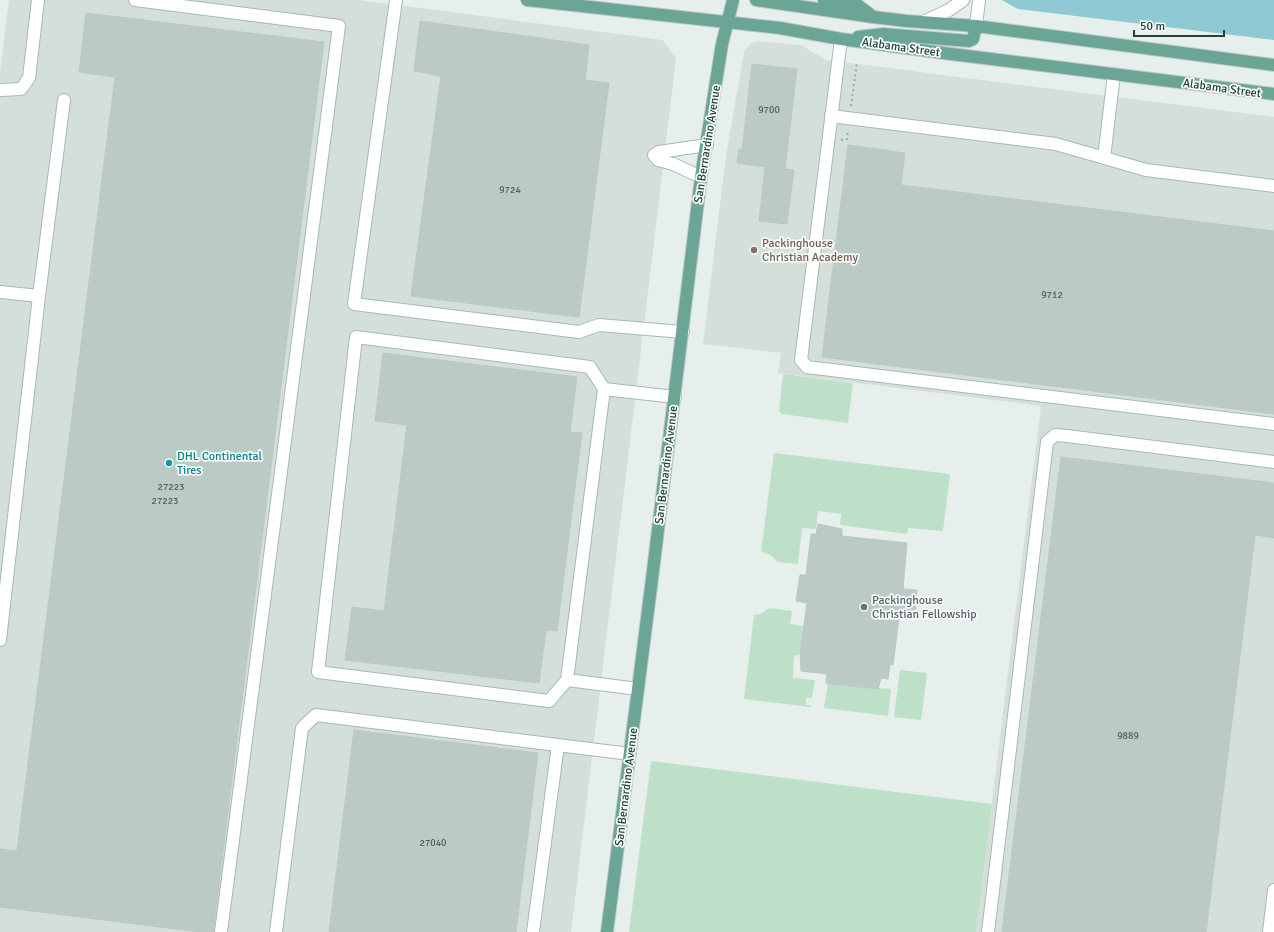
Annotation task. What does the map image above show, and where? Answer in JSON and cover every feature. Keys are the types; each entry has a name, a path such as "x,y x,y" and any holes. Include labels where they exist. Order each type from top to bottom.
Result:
{"main road":[{"name":"Alabama Street","path":"527,0 780,28 841,39 1274,94"},
{"name":"San Bernardino Avenue","path":"607,932 675,397 701,177 722,44 733,0"},
{"path":"756,0 873,17 976,26 1274,65"},
{"path":"824,0 855,4 873,17"},
{"path":"841,39 883,34 969,41 973,39 976,26"}],"lane":[{"path":"0,90 21,89 29,78 38,0"},
{"path":"135,0 339,26 222,932"},
{"path":"396,0 354,304 579,332 599,324 683,332"},
{"path":"923,22 949,10 963,0"},
{"path":"976,26 979,0"},
{"path":"841,39 801,360 807,367 1274,424"},
{"path":"1104,158 1114,74"},
{"path":"0,640 39,296 64,100"},
{"path":"831,116 1056,144 1146,170 1274,186"},
{"path":"701,177 673,164 658,160 654,155 659,152 706,145"},
{"path":"0,292 39,296"},
{"path":"356,336 590,367 604,389 567,680 549,701 318,672 356,336"},
{"path":"604,389 675,397"},
{"path":"988,932 1047,442 1054,435 1067,436 1274,462"},
{"path":"567,680 638,688"},
{"path":"276,932 302,728 316,715 630,754"},
{"path":"533,932 558,745"},
{"path":"1269,932 1274,890"}],"shaded area":[{"path":"9,0 359,0 663,40 676,59 571,932 0,932 0,72"},
{"path":"757,41 801,45 826,60 1274,117 1274,932 976,932 1041,406 778,373 781,353 703,344 726,156 744,52 750,44"}],"green space":[{"path":"783,374 853,383 848,423 782,414 779,411"},
{"path":"774,453 950,474 943,531 908,528 907,534 840,525 841,514 818,511 816,529 802,528 798,564 777,562 772,556 761,551"},
{"path":"770,608 792,611 790,624 803,626 800,654 794,656 793,678 815,680 812,698 806,698 806,705 811,705 811,707 744,699 754,615 760,614"},
{"path":"900,670 927,673 921,720 894,717"},
{"path":"828,683 878,689 891,689 888,716 824,708"},
{"path":"651,761 992,804 976,932 629,932"}],"water":[{"path":"1002,0 1274,0 1274,40 1018,9"}],"building":[{"name":"DHL Continental Tires","path":"86,13 324,42 213,932 200,932 0,907 0,849 17,851 115,77 79,72"},
{"path":"420,21 589,45 585,80 609,83 579,317 411,296 441,76 414,71"},
{"path":"752,64 797,69 785,169 794,170 787,224 759,221 765,167 737,163 739,149 742,150"},
{"path":"848,145 905,153 901,185 1274,231 1274,414 822,357"},
{"path":"383,353 577,377 570,432 582,433 557,631 546,630 539,683 345,660 352,607 384,611 407,425 375,421"},
{"path":"1061,457 1274,483 1274,538 1255,535 1206,932 1002,932"},
{"name":"Packinghouse Christian Fellowship","path":"818,524 842,529 842,536 907,543 903,589 917,590 915,612 900,610 893,665 890,664 888,679 881,678 878,689 826,683 827,674 801,671 800,654 807,603 796,601 800,575 806,575 811,534 816,534"},
{"path":"354,730 538,753 516,932 329,932"}],"place":[{"name":"Packinghouse Christian Academy","path":"754,250"},
{"name":"DHL Continental Tires","path":"169,463"},
{"name":"Packinghouse Christian Fellowship","path":"864,607"}]}
